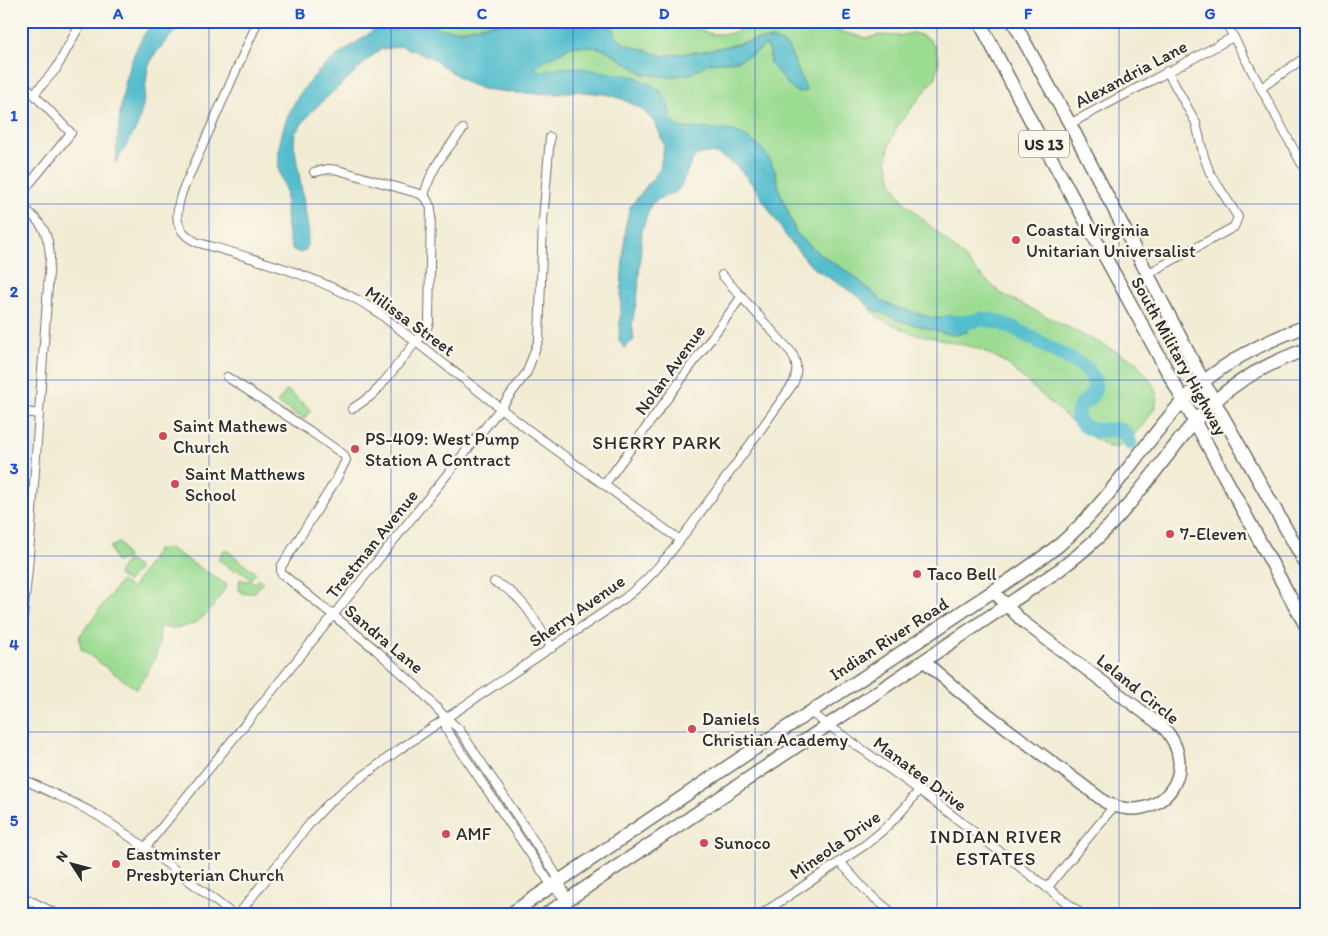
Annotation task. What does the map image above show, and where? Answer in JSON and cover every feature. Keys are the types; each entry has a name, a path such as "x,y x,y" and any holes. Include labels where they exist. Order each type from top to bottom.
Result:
{"main road":[{"name":"South Military Highway","path":"979,21 1307,628"},
{"name":"South Military Highway","path":"1013,21 1070,124 1214,402 1307,566"},
{"name":"Indian River Road","path":"509,915 1059,545 1099,506 1183,401 1204,382 1251,351 1280,336 1307,326"},
{"name":"Indian River Road","path":"545,915 1059,570 1099,538 1138,494 1195,422 1214,402 1249,376 1273,363 1307,349"}],"street":[{"path":"34,94 56,69 82,21"},
{"name":"Milissa Street","path":"258,21 182,192 178,204 177,221 184,233 196,242 257,261 338,290 375,310 500,409 680,540"},
{"path":"1225,21 1307,174"},
{"name":"Alexandria Lane","path":"1070,124 1233,37"},
{"path":"1261,88 1307,56"},
{"path":"1147,274 1234,227 1238,217 1210,173 1196,123 1167,71"},
{"path":"21,81 71,133 21,194"},
{"path":"424,197 426,186 440,157 463,130"},
{"name":"Trestman Avenue","path":"145,848 500,409 527,372 538,339 543,221 550,137"},
{"path":"314,172 329,169 338,170 424,197 431,208 429,322 427,328 379,388 352,408"},
{"path":"21,205 35,216 42,226 49,242 50,258 31,527 21,635"},
{"name":"Sherry Avenue","path":"236,915 311,822 326,806 365,773 638,588 657,570 680,540 782,400 796,377 797,366 791,352 722,275"},
{"name":"Nolan Avenue","path":"604,484 742,296"},
{"name":"Sandra Lane","path":"227,377 344,455 346,463 280,570 281,573 416,686 459,730 567,900"},
{"path":"21,412 38,414"},
{"path":"21,526 31,527"},
{"path":"494,582 511,591 520,599 552,648"},
{"name":"Leland Circle","path":"924,661 968,699 1105,802 1130,810 1144,808 1157,804 1168,793 1174,785 1179,765 1177,748 1173,739 1163,727 1022,621 993,591"},
{"name":"Manatee Drive","path":"810,712 919,790 1083,915"},
{"path":"21,778 102,818 236,915"},
{"name":"Mineola Drive","path":"760,915 882,833 907,807 919,790"},
{"path":"1047,888 1114,806"},
{"path":"840,862 866,891 895,915"},
{"path":"22,899 59,915"}],"green space":[{"path":"422,21 529,21 495,23 447,30 430,26"},
{"path":"602,21 683,21 697,29 712,34 728,34 762,24 790,23 819,27 867,38 880,35 899,36 912,33 929,39 935,47 939,59 936,77 896,128 889,146 887,160 892,182 904,202 1002,294 1135,361 1151,381 1156,392 1155,407 1147,420 1123,445 1115,448 1107,446 1083,432 1006,363 973,347 911,333 879,318 870,308 901,321 965,319 933,318 883,302 854,276 817,252 796,233 780,192 775,171 679,128 671,119 668,104 560,67 553,70 537,71 535,68 570,46 586,46 604,49 644,74 691,74 708,63 737,61 753,54 766,45 770,52 770,63 787,84 797,92 807,91 788,47 774,39 756,40 704,51 664,56 625,44 614,35 615,30"},
{"path":"287,390 311,410 304,419 277,403"},
{"path":"120,543 127,558 116,562 110,547"},
{"path":"169,548 227,585 208,612 192,624 172,628 159,626 160,634 157,651 146,675 136,689 81,649 79,637 121,581 132,589 157,550"},
{"path":"225,549 256,573 251,579 237,569 234,571 218,559"},
{"path":"127,560 137,566 138,569 128,582 118,574"},
{"path":"240,579 250,580 254,583 259,579 263,582 255,592 244,594 238,589"}],"water":[{"path":"154,21 184,21 155,54 148,67 143,106 137,127 116,163 124,88 135,52 143,36"},
{"path":"383,21 422,21 440,29 464,30 492,24 529,21 602,21 615,30 615,35 625,44 664,56 704,51 756,40 774,39 788,47 807,91 797,92 787,84 770,63 770,52 766,45 753,54 737,61 708,63 691,74 670,77 644,74 604,49 586,46 570,46 535,68 538,71 573,67 636,77 660,90 668,104 671,119 679,128 724,129 740,133 760,147 768,157 775,171 780,192 796,233 817,252 854,276 883,302 933,318 965,319 969,322 967,332 952,335 901,321 870,308 858,296 812,267 788,239 756,189 737,166 717,154 705,153 697,155 692,160 681,186 676,192 664,196 651,204 642,230 638,292 632,325 634,340 624,348 619,340 626,224 630,207 660,169 664,145 656,124 642,109 622,99 605,94 574,91 560,94 518,93 483,89 467,83 430,57 401,46 379,50 311,112 295,133 294,144 309,233 306,250 301,253 293,250 288,235 285,189 279,171 280,140 284,125 297,98 306,85 328,63 370,33"}],"waterway":[{"path":"948,322 962,323 983,319 999,322 1086,368 1095,386 1093,394 1080,406 1077,417 1085,426 1092,430 1120,430 1125,434 1130,443"}],"place":[{"name":"Coastal Virginia Unitarian Universalist","path":"1016,240"},
{"name":"Saint Mathews Church","path":"163,436"},
{"name":"PS-409: West Pump Station A Contract","path":"355,449"},
{"name":"Saint Matthews School","path":"175,484"},
{"name":"7-Eleven","path":"1170,534"},
{"name":"Taco Bell","path":"917,574"},
{"name":"Daniels Christian Academy","path":"692,729"},
{"name":"AMF","path":"446,834"},
{"name":"Sunoco","path":"704,843"},
{"name":"Eastminster Presbyterian Church","path":"116,864"}],"district":[{"name":"SHERRY PARK","path":"657,442"},
{"name":"INDIAN RIVER ESTATES","path":"996,847"}]}
